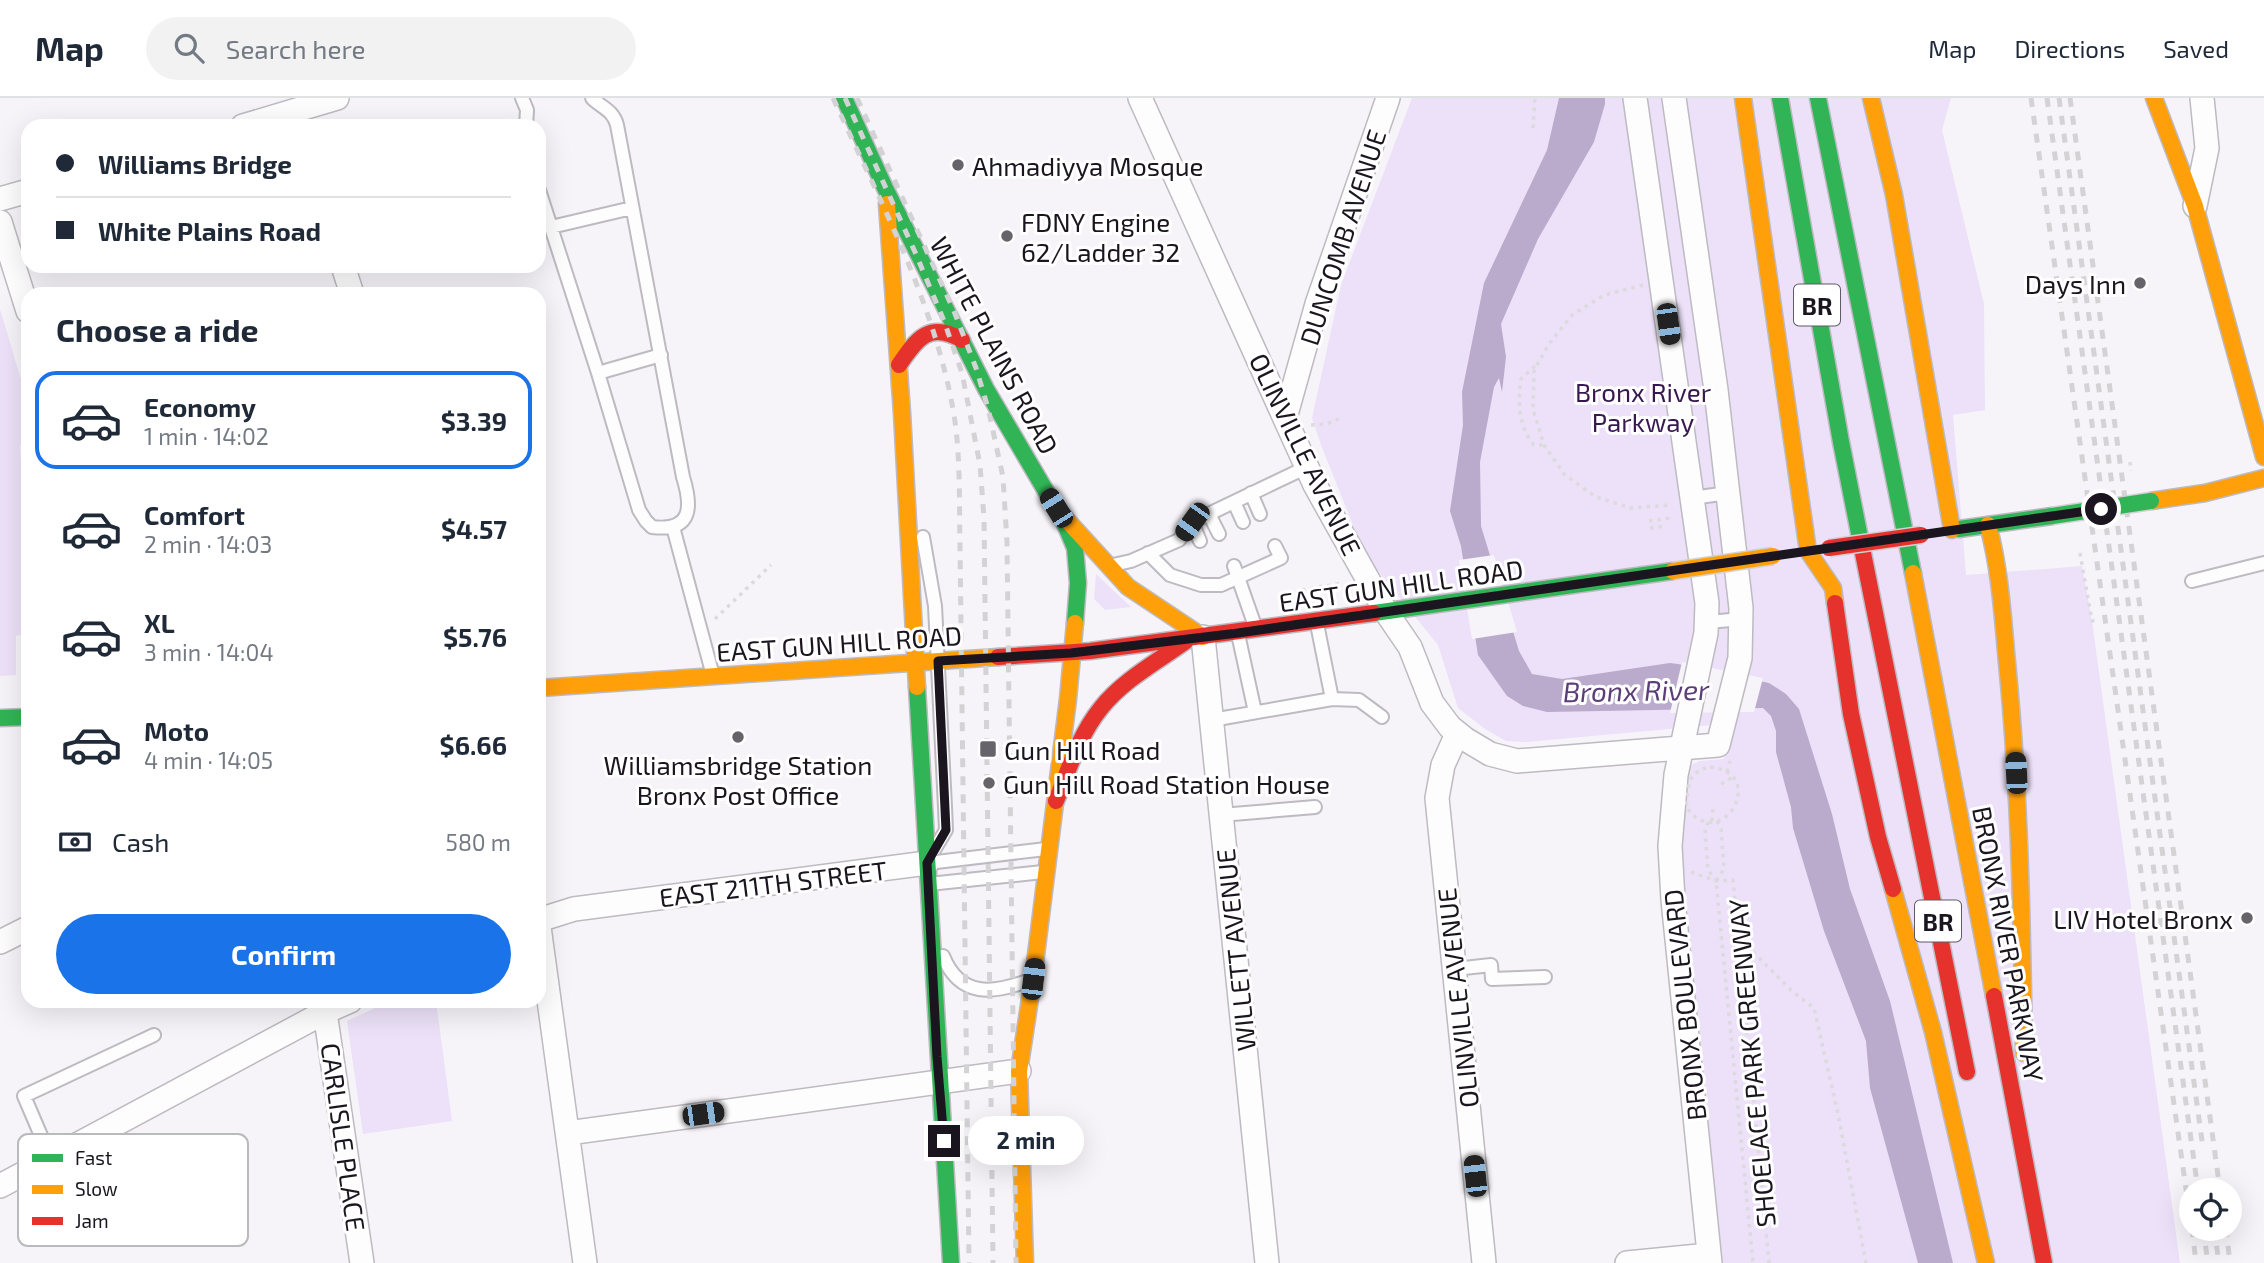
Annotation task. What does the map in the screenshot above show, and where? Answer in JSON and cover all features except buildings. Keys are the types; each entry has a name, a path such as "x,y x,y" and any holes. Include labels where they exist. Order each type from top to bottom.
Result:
{"main road":[{"name":"WHITE PLAINS ROAD","path":"844,98 996,409 1056,508 1075,548 1077,608 1068,699 1020,1072 1025,1263"},
{"path":"1743,98 1790,554 1833,588 1851,714 1878,837 1933,1032 1986,1263"},
{"name":"BR","path":"1780,98 1841,442 1970,1084"},
{"name":"BRONX RIVER PARKWAY","path":"1818,98 1918,593 2044,1263"},
{"path":"1871,98 1894,195 1952,530"},
{"path":"2154,98 2195,206 2264,457"},
{"name":"WHITE PLAINS ROAD","path":"886,188 902,412 929,920 951,1263"},
{"path":"899,365 913,344 928,333 947,332 962,340"},
{"name":"EAST GUN HILL ROAD","path":"546,688 1071,653 1238,633 2205,493 2264,478"},
{"path":"1056,508 1108,566 1139,595 1196,638 1115,693 1102,706 1083,739 1056,801"},
{"path":"1988,525 1997,558 2015,749 2026,1079 2040,1243"},
{"path":"0,718 21,717"}],"street":[{"path":"268,119 337,98"},
{"name":"OLINVILLE AVENUE","path":"1140,98 1307,467 1386,612 1410,647 1432,703 1457,734 1443,765 1437,798 1484,1263"},
{"name":"DUNCOMB AVENUE","path":"1285,418 1321,293 1388,98"},
{"name":"BRONX BOULEVARD","path":"1635,98 1686,501 1707,603 1708,622 1681,748 1672,813 1672,884 1710,1259"},
{"path":"1457,734 1490,754 1517,761 1718,745 1740,659 1742,619 1716,390 1674,98"},
{"path":"2195,206 2207,148 2202,98"},
{"path":"0,199 21,193"},
{"path":"0,222 21,289"},
{"name":"WILLETT AVENUE","path":"1196,638 1212,720 1267,1263"},
{"name":"EAST 211TH STREET","path":"546,918 574,909 927,874"},
{"path":"0,942 21,932"},
{"path":"546,977 585,1263"},
{"path":"98,1134 334,1008"},
{"name":"CARLISLE PLACE","path":"325,1012 362,1263"},
{"path":"568,1133 1020,1072"},
{"path":"0,1186 18,1176"},
{"path":"1627,1263 1710,1259"}],"lane":[{"path":"522,98 527,110 526,119"},
{"path":"546,212 639,510 653,527 673,527 686,516 690,508 689,497 615,116 592,98"},
{"path":"551,227 632,208"},
{"path":"598,373 661,355"},
{"name":"WHITE PLAINS ROAD","path":"902,412 933,593 938,661 946,830 927,874"},
{"path":"1108,566 1148,554 1179,540 1192,522 1307,467"},
{"path":"1686,501 1728,493"},
{"path":"1251,494 1261,514"},
{"path":"1234,502 1243,522"},
{"path":"1209,514 1219,534"},
{"path":"1192,522 1200,541"},
{"path":"673,527 713,676"},
{"path":"1148,554 1170,575 1201,585 1261,560 1281,558 1275,546"},
{"path":"2192,581 2264,563"},
{"path":"1236,572 1256,630"},
{"path":"1708,622 1742,619"},
{"path":"1317,622 1332,699"},
{"path":"1238,633 1255,712"},
{"path":"1212,720 1332,699 1359,700 1382,717"},
{"path":"1221,815 1315,807"},
{"name":"EAST 211TH STREET","path":"927,874 1050,849"},
{"name":"EAST 211TH STREET","path":"927,874 1047,872"},
{"name":"WHITE PLAINS ROAD","path":"929,920 947,966 963,984 977,989 993,990 1033,979"},
{"path":"1455,969 1491,965 1492,979 1545,977"},
{"path":"40,1134 24,1096 154,1035"}],"path":[{"path":"1533,128 1535,98"},
{"path":"1647,284 1604,295 1572,315 1549,344 1534,372 1533,409 1544,445 1565,475 1595,497 1631,508 1686,501"},
{"path":"1537,365 1521,379 1520,410 1527,436 1534,444 1544,445"},
{"path":"1309,425 1327,424 1343,417"},
{"path":"2130,462 2131,471"},
{"path":"1649,522 1672,518"},
{"path":"1650,528 1665,526"},
{"path":"2080,553 2092,621 2098,620"},
{"path":"701,632 772,565"},
{"path":"1302,590 1343,583"},
{"path":"1712,821 1692,814 1686,807 1693,774 1710,767 1719,768 1732,777 1738,791 1736,806 1731,813 1712,821 1705,830 1708,870 1716,881"},
{"path":"1721,784 1732,777"},
{"path":"1712,821 1713,807"},
{"name":"SHOELACE PARK GREENWAY","path":"1712,821 1721,829 1724,869 1716,881 1753,1263"},
{"name":"SHOELACE PARK GREENWAY","path":"1716,881 1733,880 1769,1263"},
{"path":"1740,939 1793,992 1814,1008 1838,1114 1866,1263"}],"green space":[{"name":"Bronx River Parkway","path":"1412,98 1951,98 1942,130 1984,304 1985,410 1953,415 1966,575 2082,566 2092,621 2180,1263 1721,1263 1680,857 1681,811 1688,769 1700,761 1724,759 1734,723 1527,742 1506,741 1485,729 1458,708 1438,645 1365,555 1312,418 1341,285"},
{"path":"0,309 21,380 21,635 16,636 16,675 0,676"},
{"path":"1096,574 1131,607 1105,610 1094,599"},
{"path":"375,1008 437,1008 452,1121 363,1134 347,1021"}],"water":[{"name":"Bronx River","path":"1559,98 1605,98 1605,104 1594,142 1538,239 1501,324 1506,357 1502,392 1499,378 1494,387 1480,462 1481,526 1519,651 1532,674 1562,679 1678,664 1769,683 1786,694 1799,709 1832,814 1850,889 1890,1001 1953,1263 1918,1263 1870,1088 1866,1041 1824,931 1793,828 1771,716 1763,708 1547,712 1523,706 1507,696 1478,655 1461,546 1450,511 1463,425 1462,392 1484,283 1547,150"}],"pier":[{"path":"1494,555 1517,632 1472,639 1459,560"},
{"path":"1682,662 1763,678 1754,712 1670,713"}],"railway":[{"path":"833,98 903,250 918,289 944,368 956,426 969,1263"},
{"path":"845,98 944,321 962,373 980,465 984,518 993,1263"},
{"path":"857,98 954,311 976,368 1003,477 1007,542 1016,1263"},
{"path":"2031,98 2184,1178"},
{"path":"2047,98 2196,1178"},
{"path":"2059,98 2203,1148"},
{"path":"2070,98 2218,1178"},
{"path":"2193,1241 2196,1263"},
{"path":"2205,1241 2208,1263"},
{"path":"2216,1241 2219,1263"},
{"path":"2227,1241 2230,1263"}],"traffic: fast":[{"path":"844,98 885,188 986,389 1064,522 1075,548 1078,583 1075,623"},
{"path":"1780,98 1862,548"},
{"path":"1818,98 1913,573"},
{"path":"2052,516 2151,501"},
{"path":"1959,529 2052,516"},
{"path":"1374,613 1673,571"},
{"path":"917,687 951,1263"},
{"path":"0,718 21,717"}],"traffic: slow":[{"path":"1743,98 1808,551 1833,588 1835,603"},
{"path":"1871,98 1894,195 1952,530"},
{"path":"2154,98 2195,206 2264,457"},
{"path":"887,204 917,687"},
{"path":"2151,501 2205,493 2264,478"},
{"path":"1056,508 1128,587 1203,637"},
{"path":"1988,525 2001,598 2012,721 2020,863 2024,1053"},
{"path":"1673,571 1773,556"},
{"path":"1913,573 1994,996"},
{"path":"1025,1263 1019,1071 1033,979 1075,623"},
{"path":"546,688 998,657"},
{"path":"1893,889 1933,1032 1986,1263"}],"traffic: jam":[{"path":"899,365 925,335 941,332 962,340"},
{"path":"1829,548 1921,535"},
{"path":"1862,548 1967,1072"},
{"path":"1835,603 1851,714 1878,837 1893,889"},
{"path":"998,657 1090,651 1374,613"},
{"path":"1056,801 1081,741 1101,708 1130,680 1186,641"},
{"path":"1994,996 2044,1263"}],"place":[{"name":"Ahmadiyya Mosque","path":"958,165"},
{"name":"FDNY Engine 62/Ladder 32","path":"1007,236"},
{"name":"Days Inn","path":"2140,283"},
{"name":"Williamsbridge Station Bronx Post Office","path":"738,737"},
{"name":"Gun Hill Road","path":"988,749"},
{"name":"Gun Hill Road Station House","path":"989,783"},
{"name":"LIV Hotel Bronx","path":"2247,918"}],"route":[{"path":"944,1141 927,863 946,830 938,661 1071,653 1238,633 2101,509"}]}
